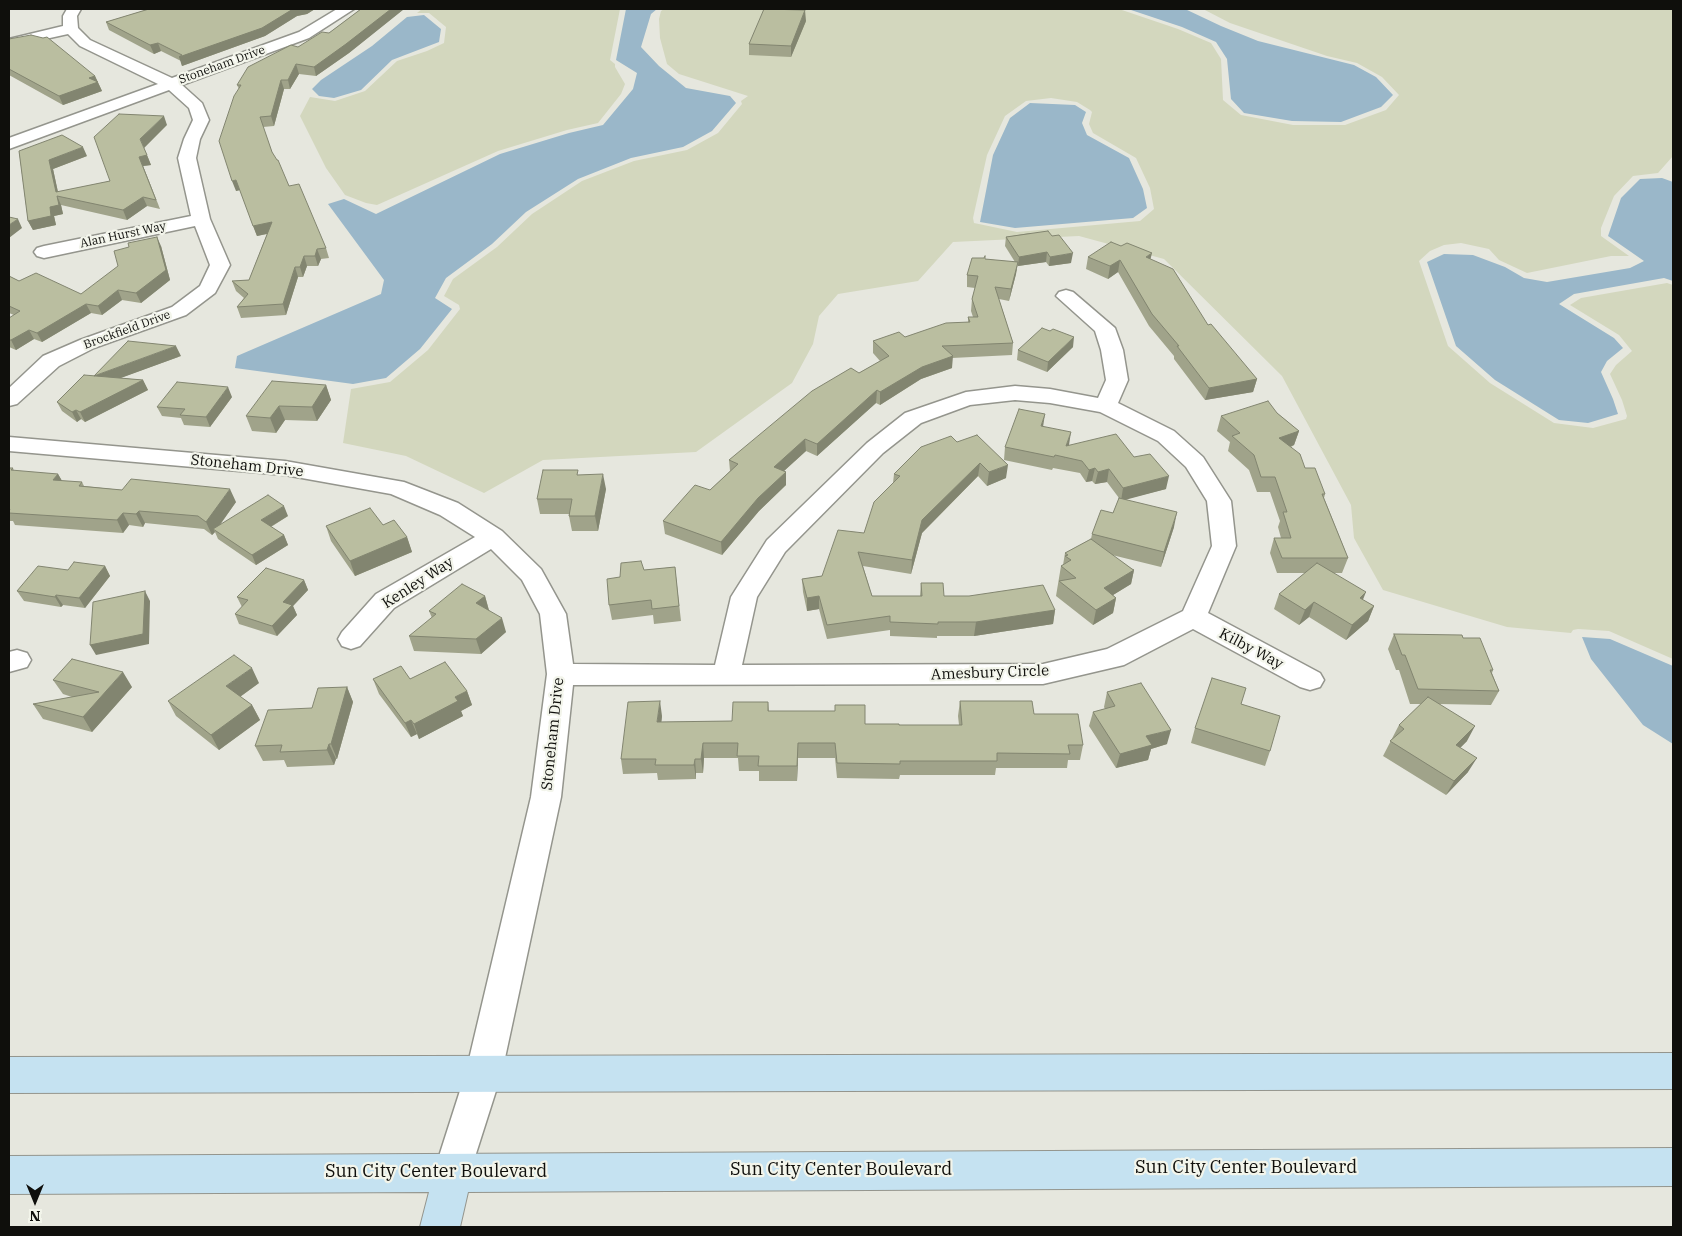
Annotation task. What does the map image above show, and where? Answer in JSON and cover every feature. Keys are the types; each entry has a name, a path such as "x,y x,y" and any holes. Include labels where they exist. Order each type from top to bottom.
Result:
{"main road":[{"path":"9,1075 484,1072 1673,1071"},
{"name":"Sun City Center Boulevard","path":"9,1175 1673,1167"},
{"path":"440,1227 453,1172"}],"street":[{"path":"9,43 71,29 70,16 74,9"},
{"name":"Stoneham Drive","path":"9,144 304,35 348,9"},
{"name":"Brockfield Drive","path":"9,399 52,361 87,344 138,327 180,310 208,288 220,265 201,219 187,158 192,139 201,120 196,106 171,84 85,43 71,29"},
{"name":"Alan Hurst Way","path":"44,252 201,219"},
{"path":"1066,296 1105,328 1112,350 1117,380 1106,406"},
{"path":"726,675 744,597 776,546 874,448 913,418 966,399 1015,393 1050,396 1106,406 1166,436 1195,462 1219,501 1224,546 1193,617"},
{"name":"Stoneham Drive","path":"9,444 285,468 396,487 440,505 493,537 532,575 553,614 561,674 546,797 484,1072 453,1172"},
{"name":"Kenley Way","path":"351,639 385,601 493,537"},
{"name":"Amesbury Circle","path":"561,674 1043,674 1114,658 1193,617"},
{"name":"Kilby Way","path":"1193,617 1310,680"}],"green space":[{"path":"422,9 620,9 610,60 615,64 625,84 621,94 598,123 567,130 498,151 377,205 366,203 345,195 326,168 300,116 310,97 335,101 365,91 397,61 444,43 446,27 429,13 417,13"},
{"path":"664,9 1119,9 1178,29 1211,43 1221,59 1223,100 1241,115 1293,125 1345,125 1386,110 1399,95 1382,77 1357,63 1327,56 1230,23 1203,9 1673,9 1673,156 1658,173 1633,176 1614,196 1601,228 1601,236 1629,256 1611,256 1527,273 1499,260 1489,249 1461,243 1444,245 1430,251 1419,261 1448,346 1490,383 1554,423 1593,428 1626,419 1627,416 1622,400 1610,374 1616,365 1632,351 1619,335 1570,305 1581,298 1667,283 1673,285 1673,659 1609,631 1578,629 1573,630 1571,633 1507,627 1383,590 1354,538 1351,505 1282,376 1164,259 1079,236 953,242 918,281 838,294 819,316 813,344 792,383 696,452 543,460 484,493 406,456 343,443 351,389 390,382 428,350 460,309 459,305 444,296 453,279 497,247 532,214 582,181 634,161 687,150 718,133 742,104 741,101 748,96 679,74 667,64 660,38 659,19 661,11","holes":["1051,98 1077,102 1092,112 1089,124 1093,133 1136,158 1150,188 1154,209 1140,221 1017,232 974,223 973,218 987,155 1005,116 1026,101"]}],"water":[{"path":"626,9 657,9 651,14 641,47 659,66 686,88 730,96 736,103 712,131 683,147 631,158 578,179 526,212 492,244 446,278 435,298 452,309 420,349 386,378 353,384 235,368 237,356 381,294 384,280 328,204 344,199 376,214 500,154 569,133 603,125 633,89 637,73 616,60"},
{"path":"1128,9 1185,9 1258,41 1354,65 1376,77 1393,95 1381,107 1341,122 1292,121 1244,113 1231,99 1227,59 1216,42 1182,27"},
{"path":"424,15 441,29 439,42 392,60 361,90 334,98 319,96 312,89 321,80 372,46 407,17"},
{"path":"1030,103 1075,105 1086,112 1082,123 1087,135 1129,158 1143,189 1147,208 1133,218 1015,228 980,222 993,155 1010,118"},
{"path":"1662,178 1673,182 1673,281 1664,278 1574,294 1559,304 1614,338 1623,348 1607,361 1601,372 1618,414 1588,423 1559,420 1495,380 1456,346 1427,262 1444,254 1473,255 1505,267 1524,278 1547,282 1630,268 1644,261 1608,236 1621,198 1640,179"},
{"path":"1582,637 1610,639 1673,666 1673,744 1643,725 1591,659"}],"building":[{"path":"149,9 293,9 262,28 179,57 182,55 158,43 150,45 106,22"},
{"path":"361,9 391,9 314,67 296,64 288,80 281,80 271,116 260,117 272,152 278,160 289,186 299,184 326,248 317,249 315,256 304,256 300,267 295,267 283,304 237,307 248,294 232,281 249,280 272,222 253,226 236,180 232,181 219,141 234,96 241,85 237,85 248,67 291,45 298,47 322,32 329,33"},
{"path":"764,9 805,10 791,46 749,44"},
{"path":"31,35 47,37 95,76 89,78 98,82 59,96 9,69 9,39"},
{"path":"119,114 164,116 140,139 147,155 139,157 156,200 143,197 123,210 57,196 59,205 50,207 51,216 28,221 19,151 62,135 83,147 49,160 56,192 110,181 94,137"},
{"path":"9,217 18,219 9,225"},
{"path":"1048,231 1052,236 1059,235 1073,253 1050,257 1047,252 1019,257 1006,237"},
{"path":"157,237 166,270 136,293 118,290 98,306 86,304 37,333 29,330 9,340 9,318 20,311 9,306 9,276 19,281 36,273 81,294 118,266 114,251 129,247 128,243"},
{"path":"1111,242 1121,246 1127,243 1152,253 1146,257 1173,269 1208,325 1211,324 1257,379 1209,388 1177,346 1179,346 1152,314 1120,260 1110,266 1088,257"},
{"path":"985,256 985,259 1018,262 1011,289 995,287 1013,343 942,346 953,356 922,367 880,392 877,390 817,444 805,439 774,467 786,472 758,498 721,542 663,521 695,485 710,490 738,464 729,460 812,391 851,368 859,373 889,356 873,341 899,332 905,337 946,323 970,322 968,317 978,317 972,299 978,276 967,275 972,258 984,258"},
{"path":"1042,328 1050,331 1053,329 1074,337 1048,362 1018,350"},
{"path":"128,341 176,346 94,376"},
{"path":"84,375 143,380 80,412 76,410 72,412 57,402"},
{"path":"272,381 326,385 312,407 279,406 270,418 246,416"},
{"path":"177,382 228,387 206,417 180,415 185,409 157,407"},
{"path":"1268,401 1277,413 1299,431 1279,438 1300,454 1305,468 1315,468 1325,494 1322,494 1348,558 1282,558 1274,538 1291,538 1283,512 1287,512 1275,477 1261,477 1254,455 1232,436 1240,433 1221,416"},
{"path":"1019,409 1045,414 1041,426 1071,432 1066,446 1116,434 1134,457 1150,454 1169,476 1123,488 1109,469 1098,472 1095,468 1089,470 1082,461 1005,447"},
{"path":"977,435 1008,465 989,472 980,463 922,520 912,560 858,552 872,596 922,596 921,583 943,583 944,596 969,596 1043,585 1055,610 976,622 938,622 938,624 890,622 890,616 827,625 819,596 807,598 802,579 822,576 838,530 864,533 874,502 900,476 894,474 921,447 951,436 957,442"},
{"path":"9,468 13,468 11,470 58,474 53,480 82,482 79,486 122,490 131,479 230,489 206,522 198,516 139,511 136,514 123,513 117,520 9,513"},
{"path":"543,470 578,470 577,475 603,474 595,516 569,516 572,499 537,499"},
{"path":"268,495 284,506 261,520 284,535 252,555 213,529"},
{"path":"1119,498 1177,512 1164,552 1092,534 1101,510 1113,513"},
{"path":"370,508 383,525 394,520 407,537 350,561 326,526"},
{"path":"1091,539 1134,570 1104,588 1116,598 1096,610 1059,581 1076,578 1061,566 1071,560 1065,556 1068,555 1065,553"},
{"path":"641,561 644,570 675,567 679,606 652,609 651,600 609,605 607,579 620,577 621,563"},
{"path":"74,562 105,566 79,598 56,595 55,597 17,591 38,566 68,570"},
{"path":"1317,563 1366,592 1360,598 1374,606 1352,625 1314,602 1305,610 1279,594"},
{"path":"266,568 304,580 283,602 292,605 272,626 235,614 248,600 237,597"},
{"path":"462,584 485,596 476,603 502,618 476,639 409,636 436,614 429,611"},
{"path":"145,591 143,634 90,645 93,602"},
{"path":"1394,634 1462,635 1463,638 1480,638 1499,691 1418,689 1405,655 1402,655"},
{"path":"234,655 252,668 226,686 252,705 211,735 168,701"},
{"path":"72,659 123,672 83,717 33,704 99,692 53,680"},
{"path":"445,662 467,691 455,697 458,701 414,724 411,720 405,723 373,679 401,666 410,679"},
{"path":"1212,678 1246,688 1241,704 1280,716 1270,751 1195,728"},
{"path":"1141,683 1171,730 1146,736 1152,745 1120,754 1093,712 1115,706 1107,692"},
{"path":"347,687 331,744 329,744 327,750 280,752 282,745 255,746 268,710 312,708 318,688"},
{"path":"1428,697 1475,726 1456,745 1477,758 1454,781 1390,741 1404,729 1399,725"},
{"path":"660,701 657,722 732,721 733,702 768,702 768,711 835,711 835,705 865,705 865,724 962,725 960,701 1032,701 1034,714 1078,714 1083,745 1068,745 1070,754 997,753 997,761 900,761 900,764 837,763 835,743 798,743 797,766 758,766 759,756 737,756 738,743 703,743 701,759 695,759 694,765 655,765 656,759 621,759 628,702"}]}
